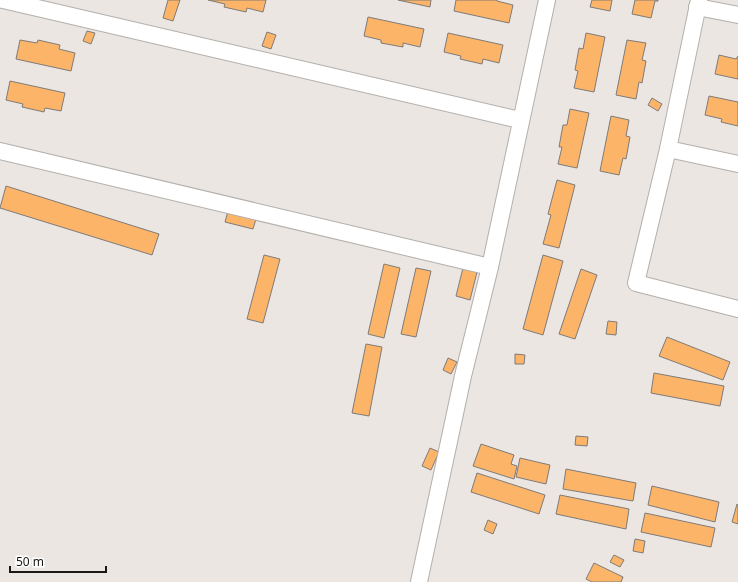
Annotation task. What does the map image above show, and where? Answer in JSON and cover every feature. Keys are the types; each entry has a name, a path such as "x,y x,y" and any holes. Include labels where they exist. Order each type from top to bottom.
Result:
{"street":[{"path":"2,0 520,120"},
{"path":"419,582 463,376 490,267 520,120 547,0"},
{"path":"738,15 698,3 668,149 636,283 738,309"},
{"path":"668,149 738,164"},
{"path":"0,151 490,267"}],"building":[{"path":"168,0 180,0 173,21 163,18"},
{"path":"208,0 266,0 263,12 247,8 246,12 224,7 225,4"},
{"path":"398,0 431,0 430,7"},
{"path":"456,0 497,0 513,5 509,23 454,11"},
{"path":"592,0 612,0 610,11 590,7"},
{"path":"635,0 658,0 655,1 651,18 632,14"},
{"path":"368,17 424,29 420,47 403,43 403,47 381,43 381,40 364,36"},
{"path":"87,31 95,33 91,44 83,41"},
{"path":"267,32 276,35 271,49 262,46"},
{"path":"448,33 503,45 499,63 483,59 482,64 460,59 461,56 444,52"},
{"path":"586,33 605,37 594,92 574,88 578,71 575,70 579,48 583,49"},
{"path":"20,40 37,43 38,40 60,45 59,49 75,53 71,71 16,59"},
{"path":"627,40 646,43 642,60 646,61 642,83 639,82 636,99 616,95"},
{"path":"719,55 736,59 738,56 738,79 715,74"},
{"path":"10,81 65,93 61,111 45,108 44,112 22,107 23,104 6,100"},
{"path":"709,96 738,102 738,126 721,122 722,119 705,115"},
{"path":"652,98 662,104 658,111 648,105"},
{"path":"570,109 589,113 577,168 558,164 562,147 559,147 563,125 567,125"},
{"path":"611,116 629,120 626,136 630,137 626,159 623,158 619,175 600,171"},
{"path":"557,180 575,185 559,248 543,244 551,215 548,214"},
{"path":"6,186 159,234 152,255 0,208"},
{"path":"228,211 256,219 253,229 225,222"},
{"path":"264,255 280,259 263,323 247,319"},
{"path":"543,255 563,261 543,335 523,329"},
{"path":"384,264 400,268 384,338 368,334"},
{"path":"416,268 431,271 416,337 401,334"},
{"path":"463,268 477,272 470,300 456,296"},
{"path":"581,269 597,275 575,339 559,334"},
{"path":"608,321 617,322 616,335 606,334"},
{"path":"667,337 730,362 723,380 659,356"},
{"path":"366,344 382,347 369,416 352,413"},
{"path":"515,354 525,355 524,364 515,364"},
{"path":"448,358 457,362 451,374 443,370"},
{"path":"654,373 724,386 720,406 651,393"},
{"path":"576,436 588,437 587,446 575,445"},
{"path":"481,444 514,455 511,464 517,466 514,479 473,466"},
{"path":"430,448 439,452 431,470 422,466"},
{"path":"520,458 550,465 546,484 516,477"},
{"path":"566,469 636,483 633,501 563,489"},
{"path":"477,473 545,495 539,514 471,492"},
{"path":"652,486 719,502 715,522 648,505"},
{"path":"560,495 629,509 626,529 556,514"},
{"path":"737,504 738,505 738,524 732,522"},
{"path":"645,513 715,528 711,547 641,532"},
{"path":"488,520 497,524 493,534 484,530"},
{"path":"635,539 645,541 643,553 633,551"},
{"path":"614,555 624,560 620,567 610,562"},
{"path":"594,563 623,577 621,582 592,582 586,579"}]}
